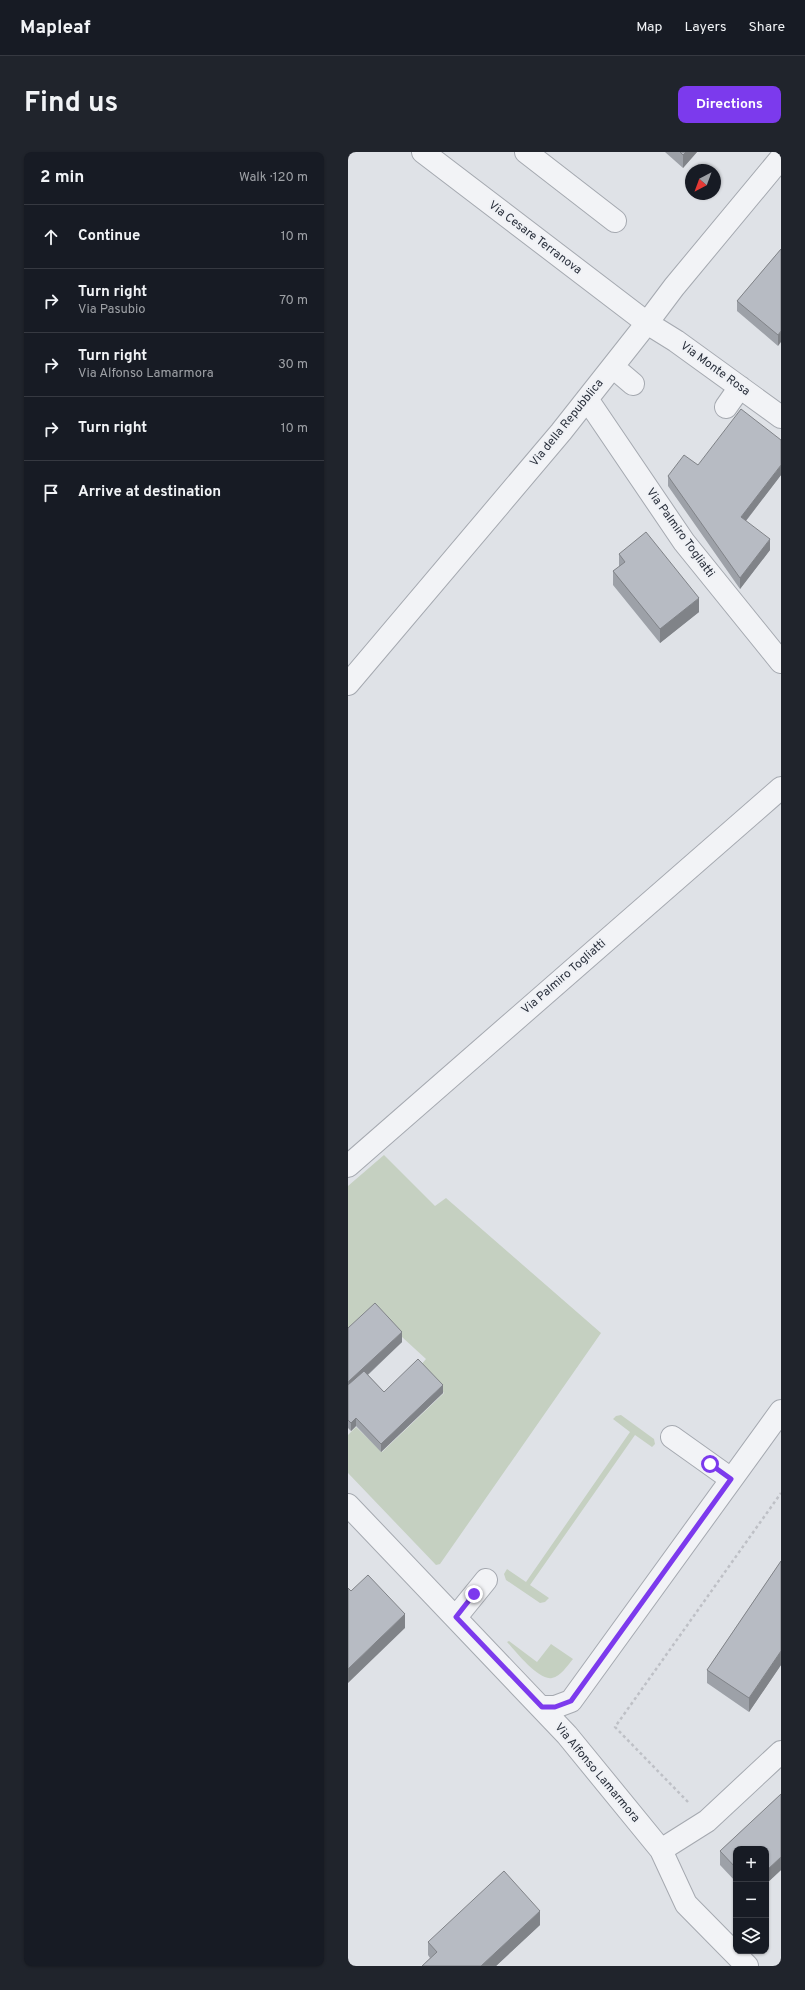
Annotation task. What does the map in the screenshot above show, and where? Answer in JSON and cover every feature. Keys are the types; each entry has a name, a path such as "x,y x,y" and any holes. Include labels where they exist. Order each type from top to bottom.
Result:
{"street":[{"path":"526,152 615,221"},
{"name":"Via Cesare Terranova","path":"427,153 648,324"},
{"name":"Via della Repubblica","path":"348,684 561,432 648,324 674,287 781,158"},
{"name":"Via Monte Rosa","path":"648,324 676,341 781,417"},
{"path":"613,367 633,384"},
{"path":"726,407 740,387"},
{"name":"Via Palmiro Togliatti","path":"587,399 684,542 781,662"},
{"name":"Via Palmiro Togliatti","path":"348,1166 781,788"},
{"path":"542,1707 555,1707 571,1701 781,1411"},
{"path":"672,1437 731,1479"},
{"name":"Via Alfonso Lamarmora","path":"348,1505 542,1707 661,1850 686,1904 747,1966"},
{"path":"456,1617 486,1580"},
{"path":"661,1850 708,1822 781,1752"}],"path":[{"path":"708,1822 615,1727 781,1493"}],"green space":[{"path":"384,1155 435,1206 446,1198 601,1333 440,1564 436,1565 348,1473 348,1435 356,1427 382,1452 444,1393 419,1367 426,1359 402,1337 400,1339 348,1339 348,1186"},
{"path":"621,1415 654,1439 655,1444 652,1447 635,1435 530,1585 549,1598 545,1602 540,1603 506,1580 504,1574 507,1569 526,1582 630,1432 613,1419 616,1416"},
{"path":"509,1641 537,1662 551,1644 573,1659 558,1675 552,1678 547,1678 534,1671 507,1642"}],"building":[{"path":"781,249 781,331 778,335 737,301"},
{"path":"741,409 781,440 781,465 741,517 770,539 740,578 668,476 684,455 698,465"},
{"path":"646,532 699,598 660,629 613,571 625,562 619,554"},
{"path":"375,1303 402,1332 348,1382 348,1328"},
{"path":"418,1359 443,1385 381,1444 356,1418 351,1423 348,1420 348,1385 364,1371 384,1392"},
{"path":"781,1561 781,1651 749,1698 707,1670"},
{"path":"368,1575 405,1614 348,1669 348,1588 351,1591"},
{"path":"781,1794 781,1857 769,1868 769,1846 733,1846 733,1865 720,1851"},
{"path":"504,1871 540,1911 481,1966 422,1966 437,1952 428,1942"}],"route":[{"path":"474,1594 456,1617 542,1707 555,1707 571,1701 731,1479 710,1464"}]}
